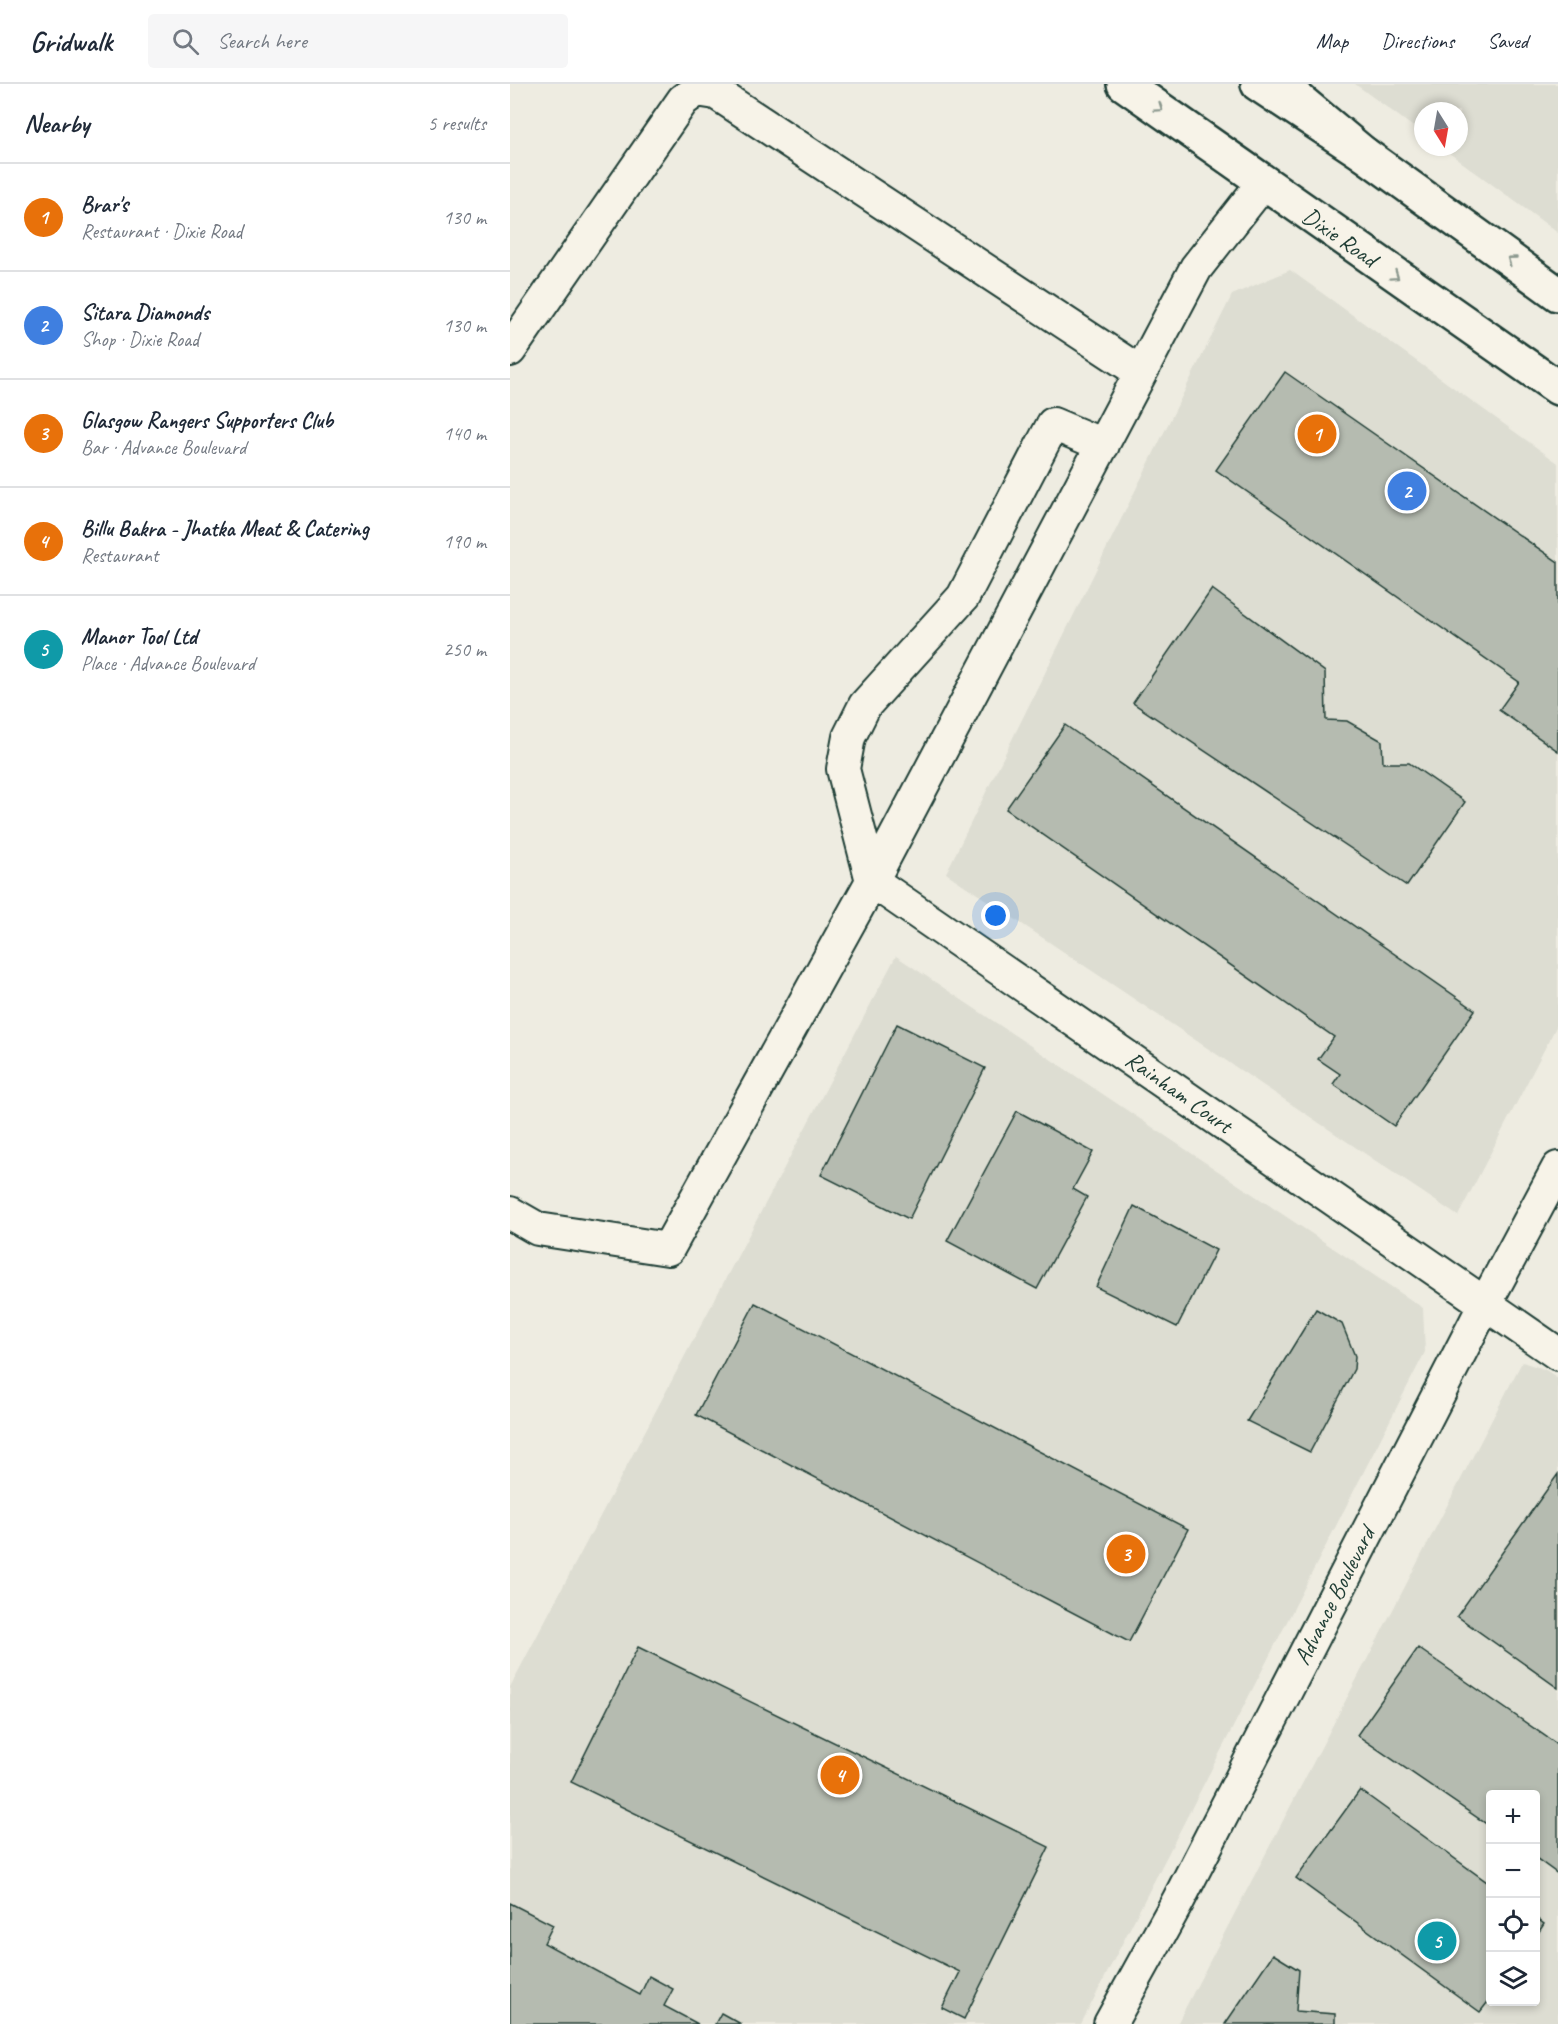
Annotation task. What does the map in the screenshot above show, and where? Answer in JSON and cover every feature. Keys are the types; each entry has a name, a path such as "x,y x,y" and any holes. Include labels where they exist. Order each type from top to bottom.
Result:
{"main road":[{"name":"Dixie Road","path":"1124,84 1558,388"},
{"path":"1258,84 1364,154 1558,294"},
{"path":"1280,84 1364,154"}],"street":[{"path":"510,350 683,100 697,90 716,93 1140,372"},
{"path":"510,1213 538,1229 668,1249 872,881 1196,268 1263,183"},
{"path":"872,881 843,769 849,737 865,705 963,597 1053,424 1103,445"},
{"name":"Rainham Court","path":"872,881 1558,1354"},
{"name":"Advance Boulevard","path":"1110,2024 1178,1901 1485,1304 1558,1168"}],"shaded area":[{"path":"1355,84 1558,84 1558,233 1453,156 1468,156 1468,102 1414,102 1414,127"},
{"path":"1290,270 1558,463 1558,1023 1458,1216 946,873 1232,295"},
{"path":"896,956 1423,1308 1425,1352 1081,2024 510,2024 510,1687"},
{"path":"1522,1362 1544,1369 1558,1378 1558,2024 1177,2024"}],"building":[{"path":"1285,372 1558,562 1558,751 1499,710 1519,682 1216,470"},
{"path":"1212,589 1325,672 1326,720 1347,721 1382,741 1383,763 1409,763 1465,802 1407,886 1133,703"},
{"path":"1065,725 1475,1010 1394,1126 1333,1084 1340,1074 1318,1059 1334,1037 1006,809"},
{"path":"897,1024 985,1068 909,1219 821,1175"},
{"path":"1017,1111 1093,1152 1073,1189 1087,1197 1037,1289 947,1241"},
{"path":"1134,1206 1216,1250 1177,1327 1096,1287"},
{"path":"755,1303 1188,1529 1129,1642 696,1415"},
{"path":"1316,1309 1342,1324 1355,1356 1354,1369 1310,1452 1247,1421"},
{"path":"1558,1474 1558,1688 1457,1616"},
{"path":"638,1647 1049,1847 964,2019 942,2008 960,1972 571,1782"},
{"path":"1418,1648 1558,1745 1558,1874 1540,1861 1540,1790 1486,1790 1486,1824 1357,1735"},
{"path":"1360,1790 1486,1881 1486,2004 1480,2012 1296,1878"},
{"path":"510,1903 553,1925 544,1943 640,1995 649,1976 673,1989 664,2006 698,2024 510,2024"},
{"path":"1273,1954 1299,1970 1296,2011 1335,2014 1335,2024 1225,2024"},
{"path":"721,2013 741,2024 715,2024"}],"place":[{"name":"Brar's","path":"1317,434"},
{"name":"Sitara Diamonds","path":"1407,491"},
{"name":"Glasgow Rangers Supporters Club","path":"1126,1554"},
{"name":"Billu Bakra - Jhatka Meat & Catering","path":"840,1775"},
{"name":"Manor Tool Ltd","path":"1437,1941"}]}
